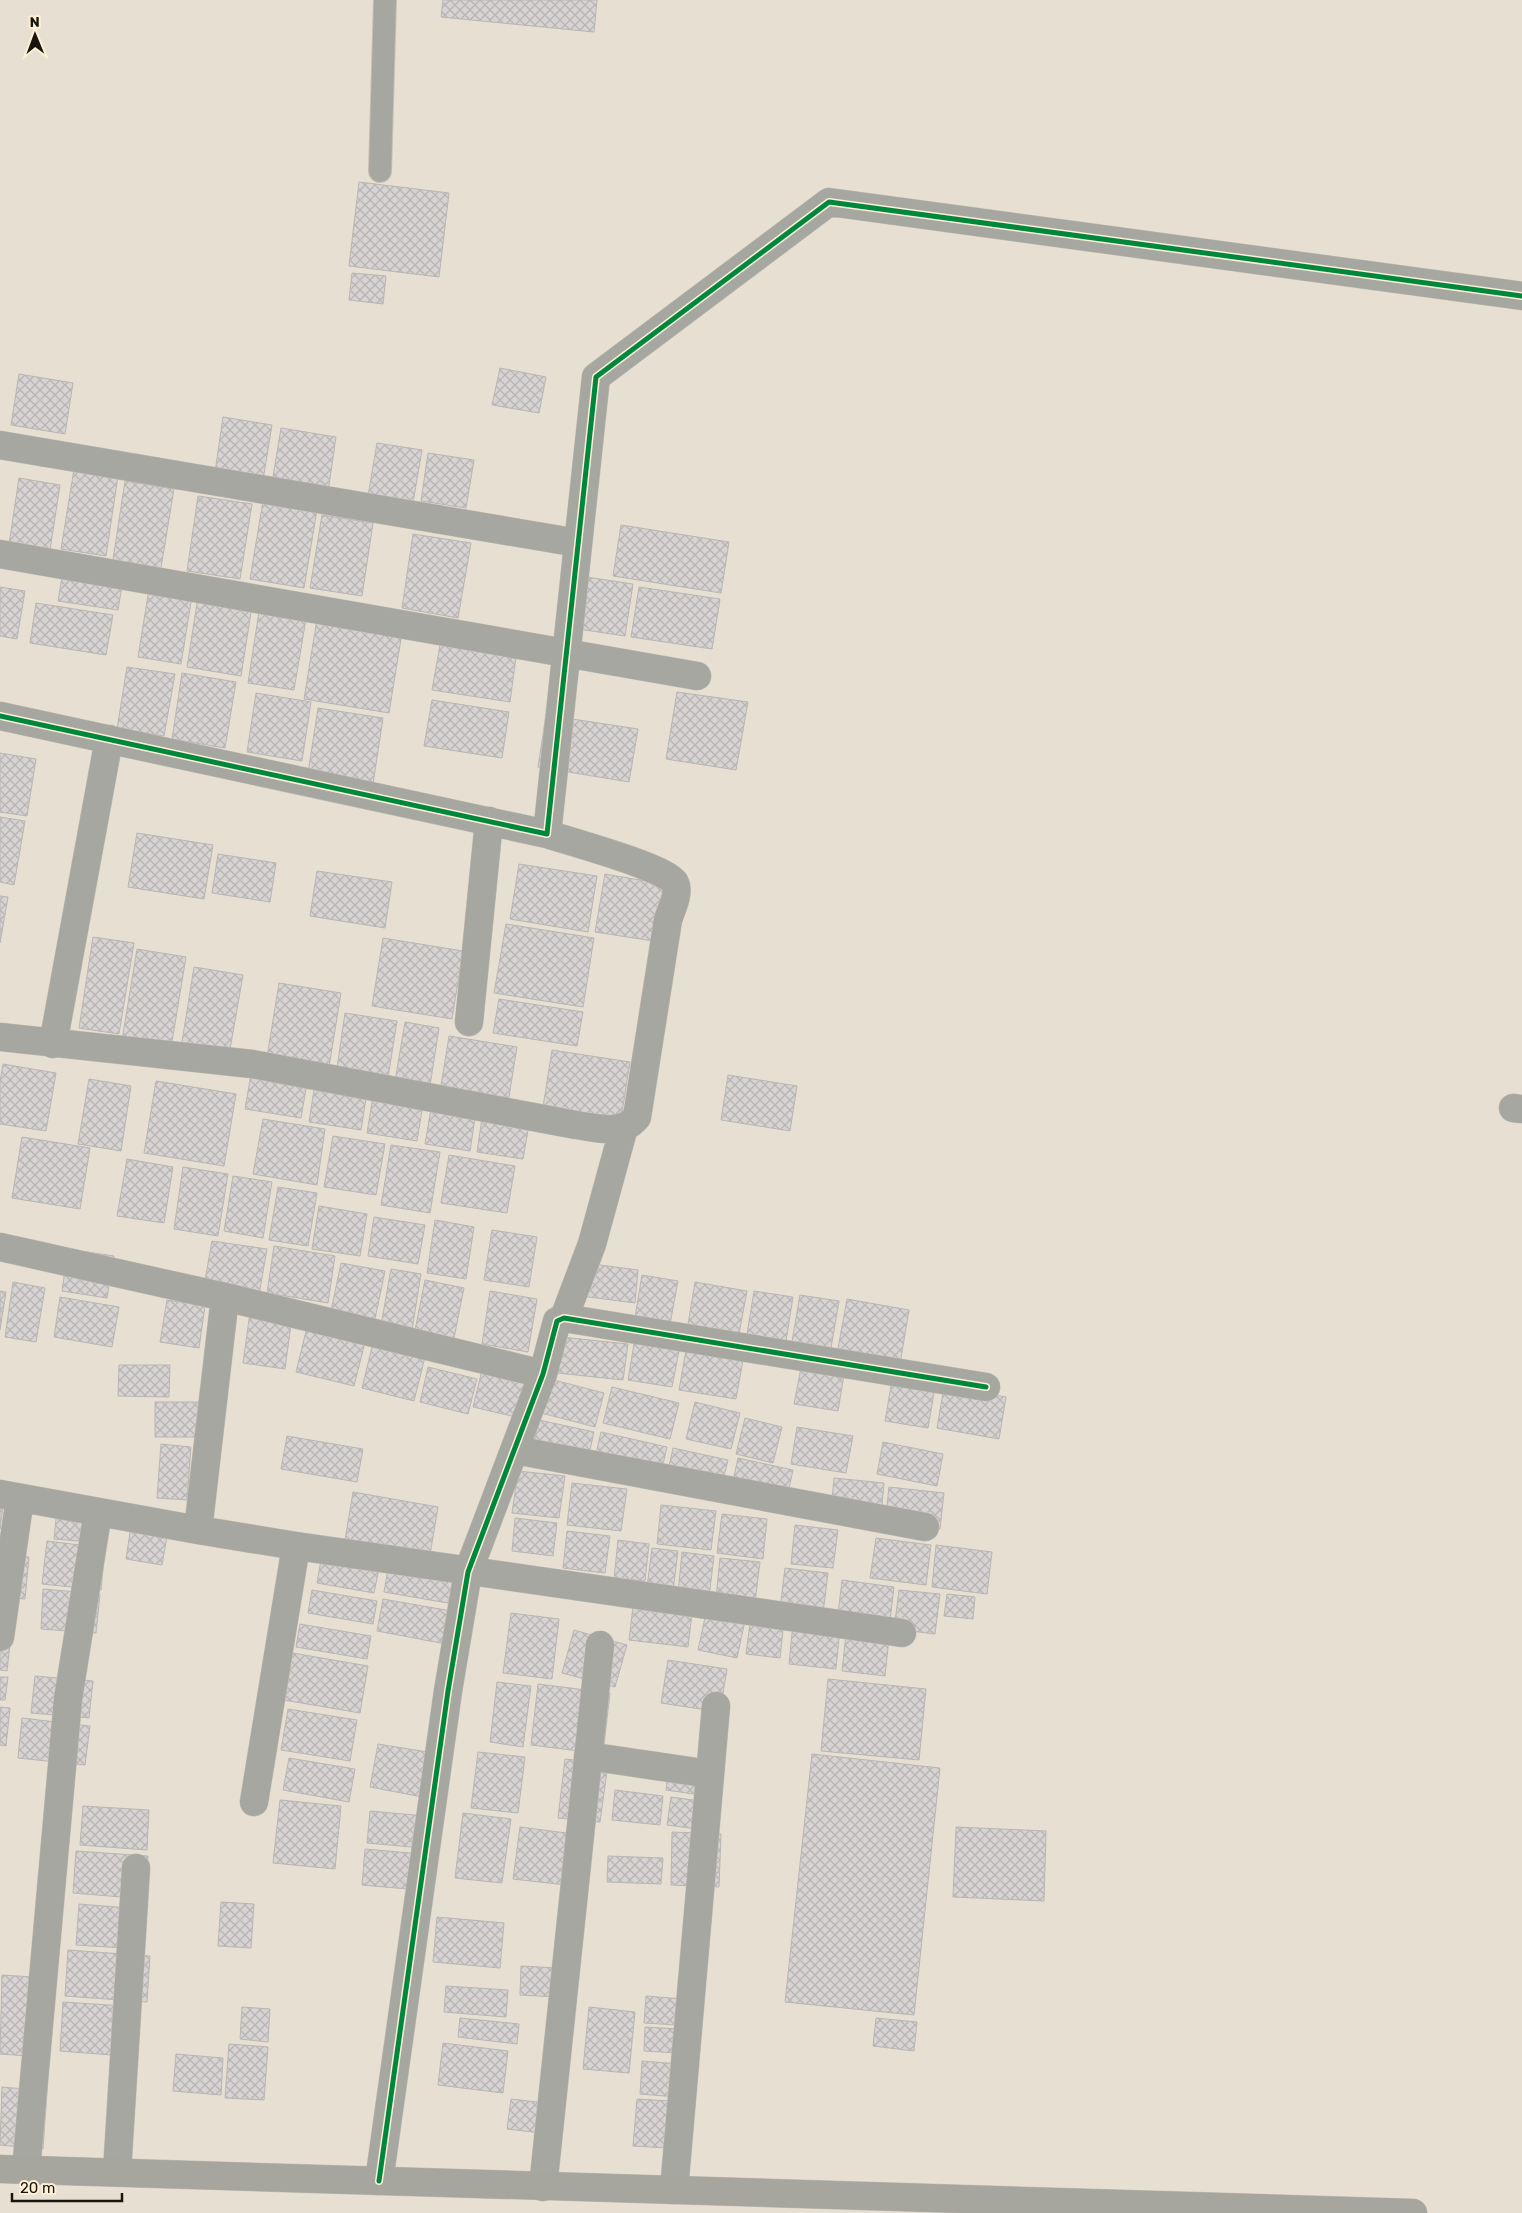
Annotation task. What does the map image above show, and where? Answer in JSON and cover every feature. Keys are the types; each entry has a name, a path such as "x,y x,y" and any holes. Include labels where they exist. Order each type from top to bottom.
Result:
{"main road":[{"path":"13,2169 1413,2213"}],"street":[{"path":"547,834 596,377 829,202 1522,296"},
{"path":"0,445 578,543"},
{"path":"0,554 697,676"},
{"path":"0,716 547,834 651,867 673,879 677,889 668,920 637,1117 624,1127 610,1130 576,1125 252,1064 0,1037"},
{"path":"54,1044 109,739"},
{"path":"469,1022 489,821"},
{"path":"564,1318 592,1244 624,1127"},
{"path":"0,1247 225,1297 543,1374"},
{"path":"198,1530 225,1297"},
{"path":"379,2181 448,1691 468,1572 543,1374 555,1323 564,1318 986,1387"},
{"path":"515,1450 925,1527"},
{"path":"0,1637 10,1496 296,1546 902,1633"},
{"path":"13,2169 68,1699 98,1512"},
{"path":"254,1802 296,1546"},
{"path":"542,2187 600,1644"},
{"path":"674,2190 716,1706"},
{"path":"588,1756 710,1774"},
{"path":"117,2172 136,1868"}],"lane":[{"path":"380,171 385,0"}],"building":[{"path":"443,0 597,0 594,32 441,17"},
{"path":"359,182 449,193 439,277 349,266"},
{"path":"352,273 386,276 383,304 349,300"},
{"path":"500,368 546,377 539,413 492,405"},
{"path":"19,374 73,383 65,434 11,425"},
{"path":"223,417 272,425 263,480 215,472"},
{"path":"281,428 336,437 328,492 272,483"},
{"path":"377,443 422,450 413,503 368,496"},
{"path":"428,453 474,460 466,508 421,501"},
{"path":"74,469 118,476 106,556 61,549"},
{"path":"19,478 60,485 50,550 9,544"},
{"path":"125,481 174,489 160,574 112,566"},
{"path":"198,496 252,504 240,579 187,571"},
{"path":"263,501 317,510 304,588 250,579"},
{"path":"322,515 373,523 362,596 310,588"},
{"path":"621,525 729,542 721,593 613,576"},
{"path":"413,534 471,543 458,618 402,608"},
{"path":"64,565 124,574 118,610 58,601"},
{"path":"567,574 633,584 625,636 558,626"},
{"path":"0,587 25,591 17,639 0,636"},
{"path":"639,587 720,599 712,649 631,637"},
{"path":"149,589 192,596 181,664 138,657"},
{"path":"198,597 252,606 241,676 187,667"},
{"path":"36,603 113,615 106,655 30,643"},
{"path":"260,605 307,613 294,690 248,683"},
{"path":"317,619 402,633 389,713 304,699"},
{"path":"440,645 516,657 510,702 432,690"},
{"path":"127,667 175,674 164,736 117,729"},
{"path":"182,673 236,682 225,748 172,739"},
{"path":"677,692 748,702 736,770 666,759"},
{"path":"256,693 311,702 302,761 247,752"},
{"path":"432,700 509,712 502,758 424,746"},
{"path":"318,708 383,718 373,784 308,773"},
{"path":"546,715 638,729 629,782 538,767"},
{"path":"0,753 36,759 27,816 0,812"},
{"path":"0,817 25,821 14,885 0,882"},
{"path":"137,833 213,845 204,899 128,887"},
{"path":"218,854 276,863 270,902 212,893"},
{"path":"519,864 597,876 588,932 510,919"},
{"path":"317,871 392,882 385,928 310,916"},
{"path":"605,874 670,885 660,942 595,932"},
{"path":"0,896 8,897 0,943"},
{"path":"506,924 594,938 583,1007 494,993"},
{"path":"93,937 134,943 119,1034 79,1028"},
{"path":"383,938 463,951 452,1019 372,1006"},
{"path":"137,949 186,957 171,1048 122,1040"},
{"path":"194,967 243,975 229,1055 181,1048"},
{"path":"279,983 341,993 329,1067 267,1057"},
{"path":"499,999 583,1012 577,1046 493,1033"},
{"path":"345,1013 397,1021 387,1084 336,1075"},
{"path":"405,1022 439,1028 429,1092 394,1087"},
{"path":"449,1036 517,1047 508,1103 440,1092"},
{"path":"552,1050 630,1062 621,1119 543,1107"},
{"path":"3,1064 56,1073 46,1131 0,1124 0,1081"},
{"path":"252,1068 308,1077 301,1118 245,1109"},
{"path":"728,1075 797,1086 790,1131 721,1120"},
{"path":"89,1079 131,1086 121,1151 78,1144"},
{"path":"156,1081 236,1094 224,1166 144,1153"},
{"path":"315,1083 367,1092 361,1130 309,1122"},
{"path":"373,1096 423,1104 417,1141 367,1133"},
{"path":"432,1103 476,1111 470,1151 425,1144"},
{"path":"483,1111 530,1119 523,1159 477,1152"},
{"path":"263,1119 325,1129 317,1185 253,1174"},
{"path":"333,1136 385,1144 376,1195 324,1187"},
{"path":"22,1137 90,1148 80,1209 12,1198"},
{"path":"391,1145 440,1152 430,1213 381,1205"},
{"path":"449,1155 515,1166 507,1213 441,1203"},
{"path":"127,1159 173,1167 164,1223 117,1216"},
{"path":"183,1167 228,1174 218,1236 174,1229"},
{"path":"233,1176 272,1182 263,1238 224,1231"},
{"path":"278,1187 317,1193 308,1246 269,1240"},
{"path":"319,1206 367,1214 360,1256 312,1249"},
{"path":"374,1217 425,1225 418,1264 368,1256"},
{"path":"435,1220 474,1227 466,1279 427,1273"},
{"path":"492,1230 537,1237 529,1287 484,1280"},
{"path":"212,1241 267,1249 259,1295 204,1286"},
{"path":"274,1246 335,1256 328,1303 267,1293"},
{"path":"68,1249 114,1256 107,1298 62,1291"},
{"path":"577,1262 638,1270 635,1303 573,1295"},
{"path":"341,1263 385,1271 375,1319 331,1311"},
{"path":"391,1269 421,1274 412,1330 381,1325"},
{"path":"642,1275 678,1281 668,1335 633,1329"},
{"path":"425,1280 464,1288 454,1338 415,1330"},
{"path":"13,1282 45,1288 36,1342 5,1337"},
{"path":"695,1282 747,1291 736,1350 685,1342"},
{"path":"0,1291 6,1292 0,1330"},
{"path":"490,1291 537,1299 528,1352 482,1344"},
{"path":"754,1291 793,1297 783,1360 744,1353"},
{"path":"800,1295 839,1301 828,1366 789,1359"},
{"path":"60,1297 119,1307 112,1347 54,1337"},
{"path":"847,1299 909,1310 898,1376 835,1365"},
{"path":"167,1300 205,1306 199,1348 160,1342"},
{"path":"250,1312 292,1317 285,1369 243,1363"},
{"path":"308,1323 366,1338 354,1386 296,1372"},
{"path":"561,1337 628,1344 623,1380 557,1373"},
{"path":"635,1338 680,1346 672,1387 628,1380"},
{"path":"374,1339 426,1353 414,1401 362,1388"},
{"path":"686,1350 743,1360 736,1399 679,1390"},
{"path":"484,1362 544,1377 533,1421 473,1407"},
{"path":"119,1365 170,1365 169,1397 118,1396"},
{"path":"428,1367 477,1379 468,1414 420,1402"},
{"path":"801,1368 844,1375 838,1411 794,1404"},
{"path":"550,1379 604,1393 595,1427 541,1413"},
{"path":"892,1380 935,1387 928,1428 885,1421"},
{"path":"612,1387 679,1403 670,1439 603,1423"},
{"path":"944,1387 1006,1397 999,1439 937,1428"},
{"path":"155,1402 206,1402 207,1437 155,1437"},
{"path":"695,1402 740,1413 731,1449 686,1439"},
{"path":"745,1418 782,1427 773,1463 736,1454"},
{"path":"539,1420 594,1432 586,1468 531,1456"},
{"path":"797,1427 853,1436 846,1473 791,1464"},
{"path":"601,1432 667,1447 657,1490 591,1475"},
{"path":"287,1436 363,1449 357,1482 281,1469"},
{"path":"883,1442 943,1454 937,1486 877,1474"},
{"path":"161,1444 191,1447 187,1500 157,1498"},
{"path":"673,1448 728,1460 719,1496 665,1484"},
{"path":"738,1458 793,1470 784,1511 729,1499"},
{"path":"518,1471 565,1476 559,1518 512,1513"},
{"path":"834,1478 884,1483 880,1526 830,1521"},
{"path":"572,1483 627,1489 621,1531 567,1525"},
{"path":"889,1487 944,1493 940,1529 885,1524"},
{"path":"353,1492 438,1507 430,1555 345,1540"},
{"path":"58,1498 107,1503 103,1543 54,1539"},
{"path":"0,1499 4,1499 0,1529"},
{"path":"661,1505 716,1511 711,1550 657,1544"},
{"path":"722,1514 767,1519 763,1559 717,1553"},
{"path":"515,1518 557,1523 553,1556 512,1551"},
{"path":"132,1519 169,1525 162,1565 126,1559"},
{"path":"795,1525 838,1530 833,1568 791,1564"},
{"path":"567,1531 610,1536 605,1573 563,1568"},
{"path":"876,1538 931,1545 926,1585 870,1578"},
{"path":"618,1540 649,1544 645,1581 614,1578"},
{"path":"47,1541 105,1548 101,1590 42,1584"},
{"path":"936,1545 992,1552 987,1594 932,1587"},
{"path":"652,1548 678,1551 673,1591 647,1587"},
{"path":"682,1552 714,1556 709,1597 678,1593"},
{"path":"0,1554 29,1557 25,1599 0,1597"},
{"path":"322,1554 380,1563 374,1593 317,1583"},
{"path":"720,1558 760,1562 755,1602 716,1598"},
{"path":"389,1564 464,1577 459,1605 384,1592"},
{"path":"785,1568 828,1573 823,1613 780,1609"},
{"path":"842,1580 894,1587 889,1629 837,1623"},
{"path":"43,1589 100,1594 96,1633 41,1629"},
{"path":"312,1590 377,1601 373,1624 308,1613"},
{"path":"899,1590 940,1594 935,1634 894,1629"},
{"path":"947,1594 975,1597 973,1619 944,1616"},
{"path":"634,1598 693,1605 688,1647 629,1640"},
{"path":"383,1599 457,1612 451,1645 377,1631"},
{"path":"511,1613 559,1619 552,1679 503,1673"},
{"path":"706,1613 745,1621 737,1658 698,1650"},
{"path":"751,1616 784,1620 780,1658 746,1654"},
{"path":"793,1623 840,1628 836,1669 789,1664"},
{"path":"300,1624 371,1636 367,1659 296,1647"},
{"path":"574,1630 627,1645 615,1687 562,1673"},
{"path":"0,1634 11,1635 7,1671 0,1670"},
{"path":"846,1634 889,1638 885,1676 842,1671"},
{"path":"287,1652 368,1666 360,1713 278,1699"},
{"path":"668,1660 727,1669 720,1712 661,1703"},
{"path":"35,1676 93,1681 89,1718 31,1713"},
{"path":"0,1677 8,1677 5,1700 0,1700"},
{"path":"828,1679 926,1689 919,1760 821,1751"},
{"path":"497,1682 531,1686 523,1747 490,1742"},
{"path":"538,1684 610,1693 603,1754 531,1745"},
{"path":"0,1707 10,1708 6,1746 0,1745"},
{"path":"288,1709 357,1720 350,1761 281,1750"},
{"path":"22,1718 90,1726 85,1765 18,1758"},
{"path":"378,1744 446,1755 438,1800 370,1787"},
{"path":"478,1752 525,1757 518,1813 471,1808"},
{"path":"812,1754 940,1768 914,2015 785,2002"},
{"path":"289,1758 355,1769 349,1802 283,1790"},
{"path":"565,1759 608,1764 600,1822 558,1818"},
{"path":"669,1762 715,1797 666,1790"},
{"path":"615,1790 663,1796 660,1825 612,1820"},
{"path":"671,1797 715,1803 712,1831 667,1825"},
{"path":"280,1800 341,1806 335,1869 273,1863"},
{"path":"83,1806 149,1810 147,1850 80,1845"},
{"path":"370,1811 436,1817 433,1849 367,1843"},
{"path":"463,1813 511,1819 502,1883 455,1878"},
{"path":"520,1827 590,1836 584,1887 513,1879"},
{"path":"956,1827 1046,1831 1044,1901 953,1897"},
{"path":"672,1832 721,1834 719,1887 671,1885"},
{"path":"365,1849 433,1855 430,1891 362,1885"},
{"path":"76,1851 148,1856 145,1899 73,1893"},
{"path":"608,1856 663,1858 661,1884 607,1882"},
{"path":"221,1902 254,1904 251,1948 218,1946"},
{"path":"79,1904 142,1909 139,1949 76,1945"},
{"path":"437,1917 504,1923 500,1968 433,1962"},
{"path":"68,1950 150,1956 147,2002 65,1996"},
{"path":"521,1966 577,1969 575,1998 520,1995"},
{"path":"2,1975 47,1978 41,2057 0,2054"},
{"path":"446,1986 508,1990 506,2017 444,2012"},
{"path":"646,1996 695,2000 693,2026 644,2023"},
{"path":"63,2002 140,2007 137,2057 60,2051"},
{"path":"242,2007 270,2009 268,2042 240,2039"},
{"path":"589,2007 635,2012 629,2073 583,2069"},
{"path":"460,2018 519,2024 517,2044 458,2037"},
{"path":"876,2018 917,2022 914,2051 873,2046"},
{"path":"645,2027 695,2030 693,2054 644,2051"},
{"path":"443,2043 508,2051 503,2093 438,2085"},
{"path":"229,2044 268,2047 264,2100 225,2098"},
{"path":"176,2054 223,2058 221,2095 173,2091"},
{"path":"642,2061 692,2065 689,2098 640,2094"},
{"path":"2,2087 47,2091 43,2149 0,2145"},
{"path":"511,2099 563,2105 558,2135 507,2129"},
{"path":"637,2099 687,2102 684,2149 633,2146"}],"cycle path":[{"path":"0,716 547,834 596,377 829,202 1522,296"},
{"path":"379,2181 448,1691 468,1572 543,1374 557,1321 564,1318 986,1387"}]}
